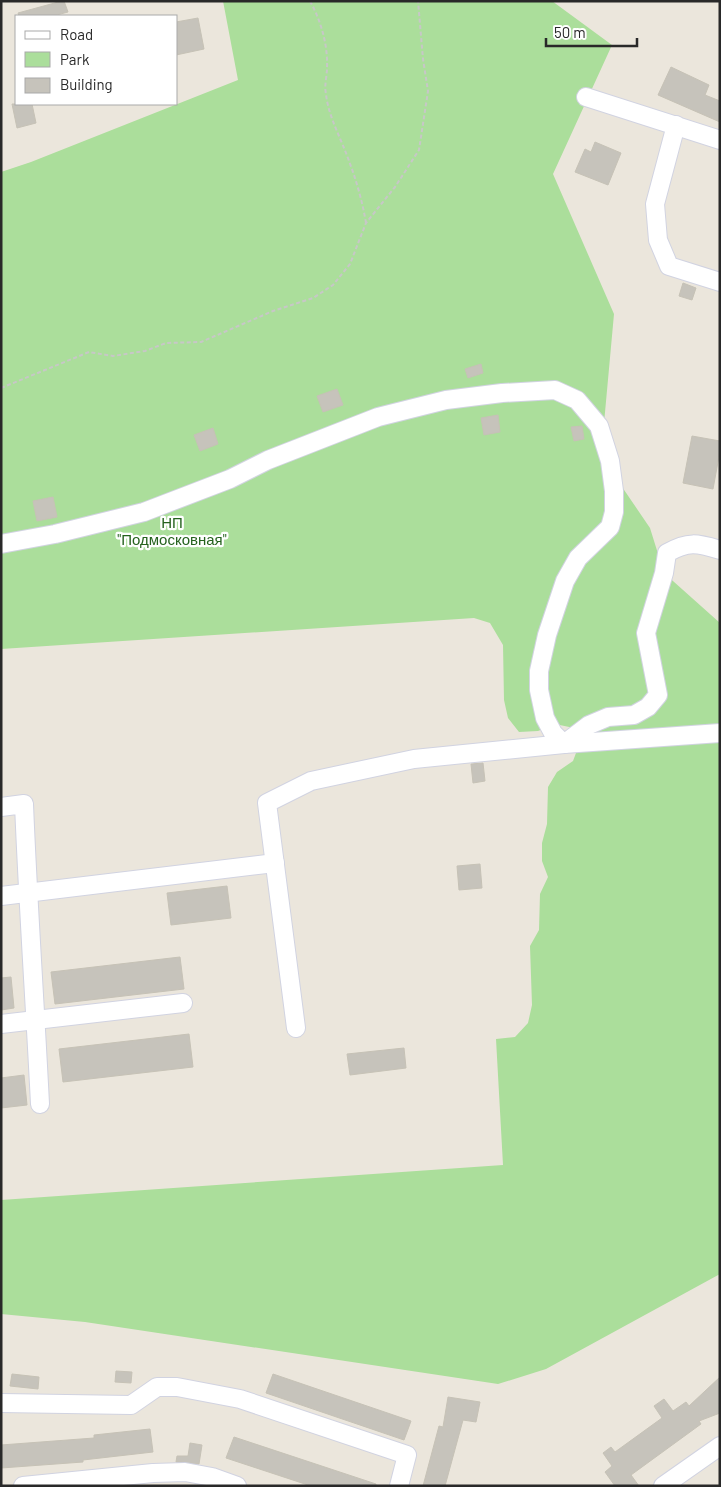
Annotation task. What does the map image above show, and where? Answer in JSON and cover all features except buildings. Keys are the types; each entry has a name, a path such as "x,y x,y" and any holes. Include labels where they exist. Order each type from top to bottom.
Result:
{"street":[{"path":"586,97 720,140"},
{"path":"676,125 655,204 658,240 669,266 720,282"},
{"path":"1,544 55,534 144,512 230,478 285,453 378,417 446,400 502,393 555,390 576,400 599,426 610,461 614,490 614,512 610,527 578,558 565,581 547,635 539,671 539,690 545,718 553,733 564,744"},
{"path":"564,744 589,726 608,717 634,715 648,707 658,695 646,633 664,573 667,553 681,545 698,543 720,550"},
{"path":"296,1028 267,803 311,781 414,759 564,744 720,733"},
{"path":"1,807 24,804 27,892 40,1104"},
{"path":"1,896 275,863"},
{"path":"1,1024 183,1002"},
{"path":"1,1403 132,1405 157,1387 177,1388 240,1399 407,1455 399,1486"},
{"path":"664,1486 720,1446"},
{"path":"23,1486 153,1473 185,1472 212,1477 237,1486"}],"path":[{"path":"310,1 325,38 328,65 326,94 333,121 354,173 366,223"},
{"path":"1,388 89,352 112,356 145,351 166,343 201,342 272,311 313,298 333,285 350,264 366,223 395,187 419,150 428,92 418,1"}],"green space":[{"name":"НП \"Подмосковная\"","path":"223,1 552,1 612,45 553,174 614,314 601,456 650,528 664,573 720,623 720,1274 546,1369 498,1384 85,1322 1,1314 1,1200 503,1165 496,1039 515,1037 528,1023 532,1005 530,946 539,930 540,894 548,877 542,861 542,843 547,824 548,787 557,772 573,761 579,745 574,728 555,724 538,731 519,732 508,718 504,700 503,645 490,623 474,618 1,649 1,172 178,105 238,80"}]}
